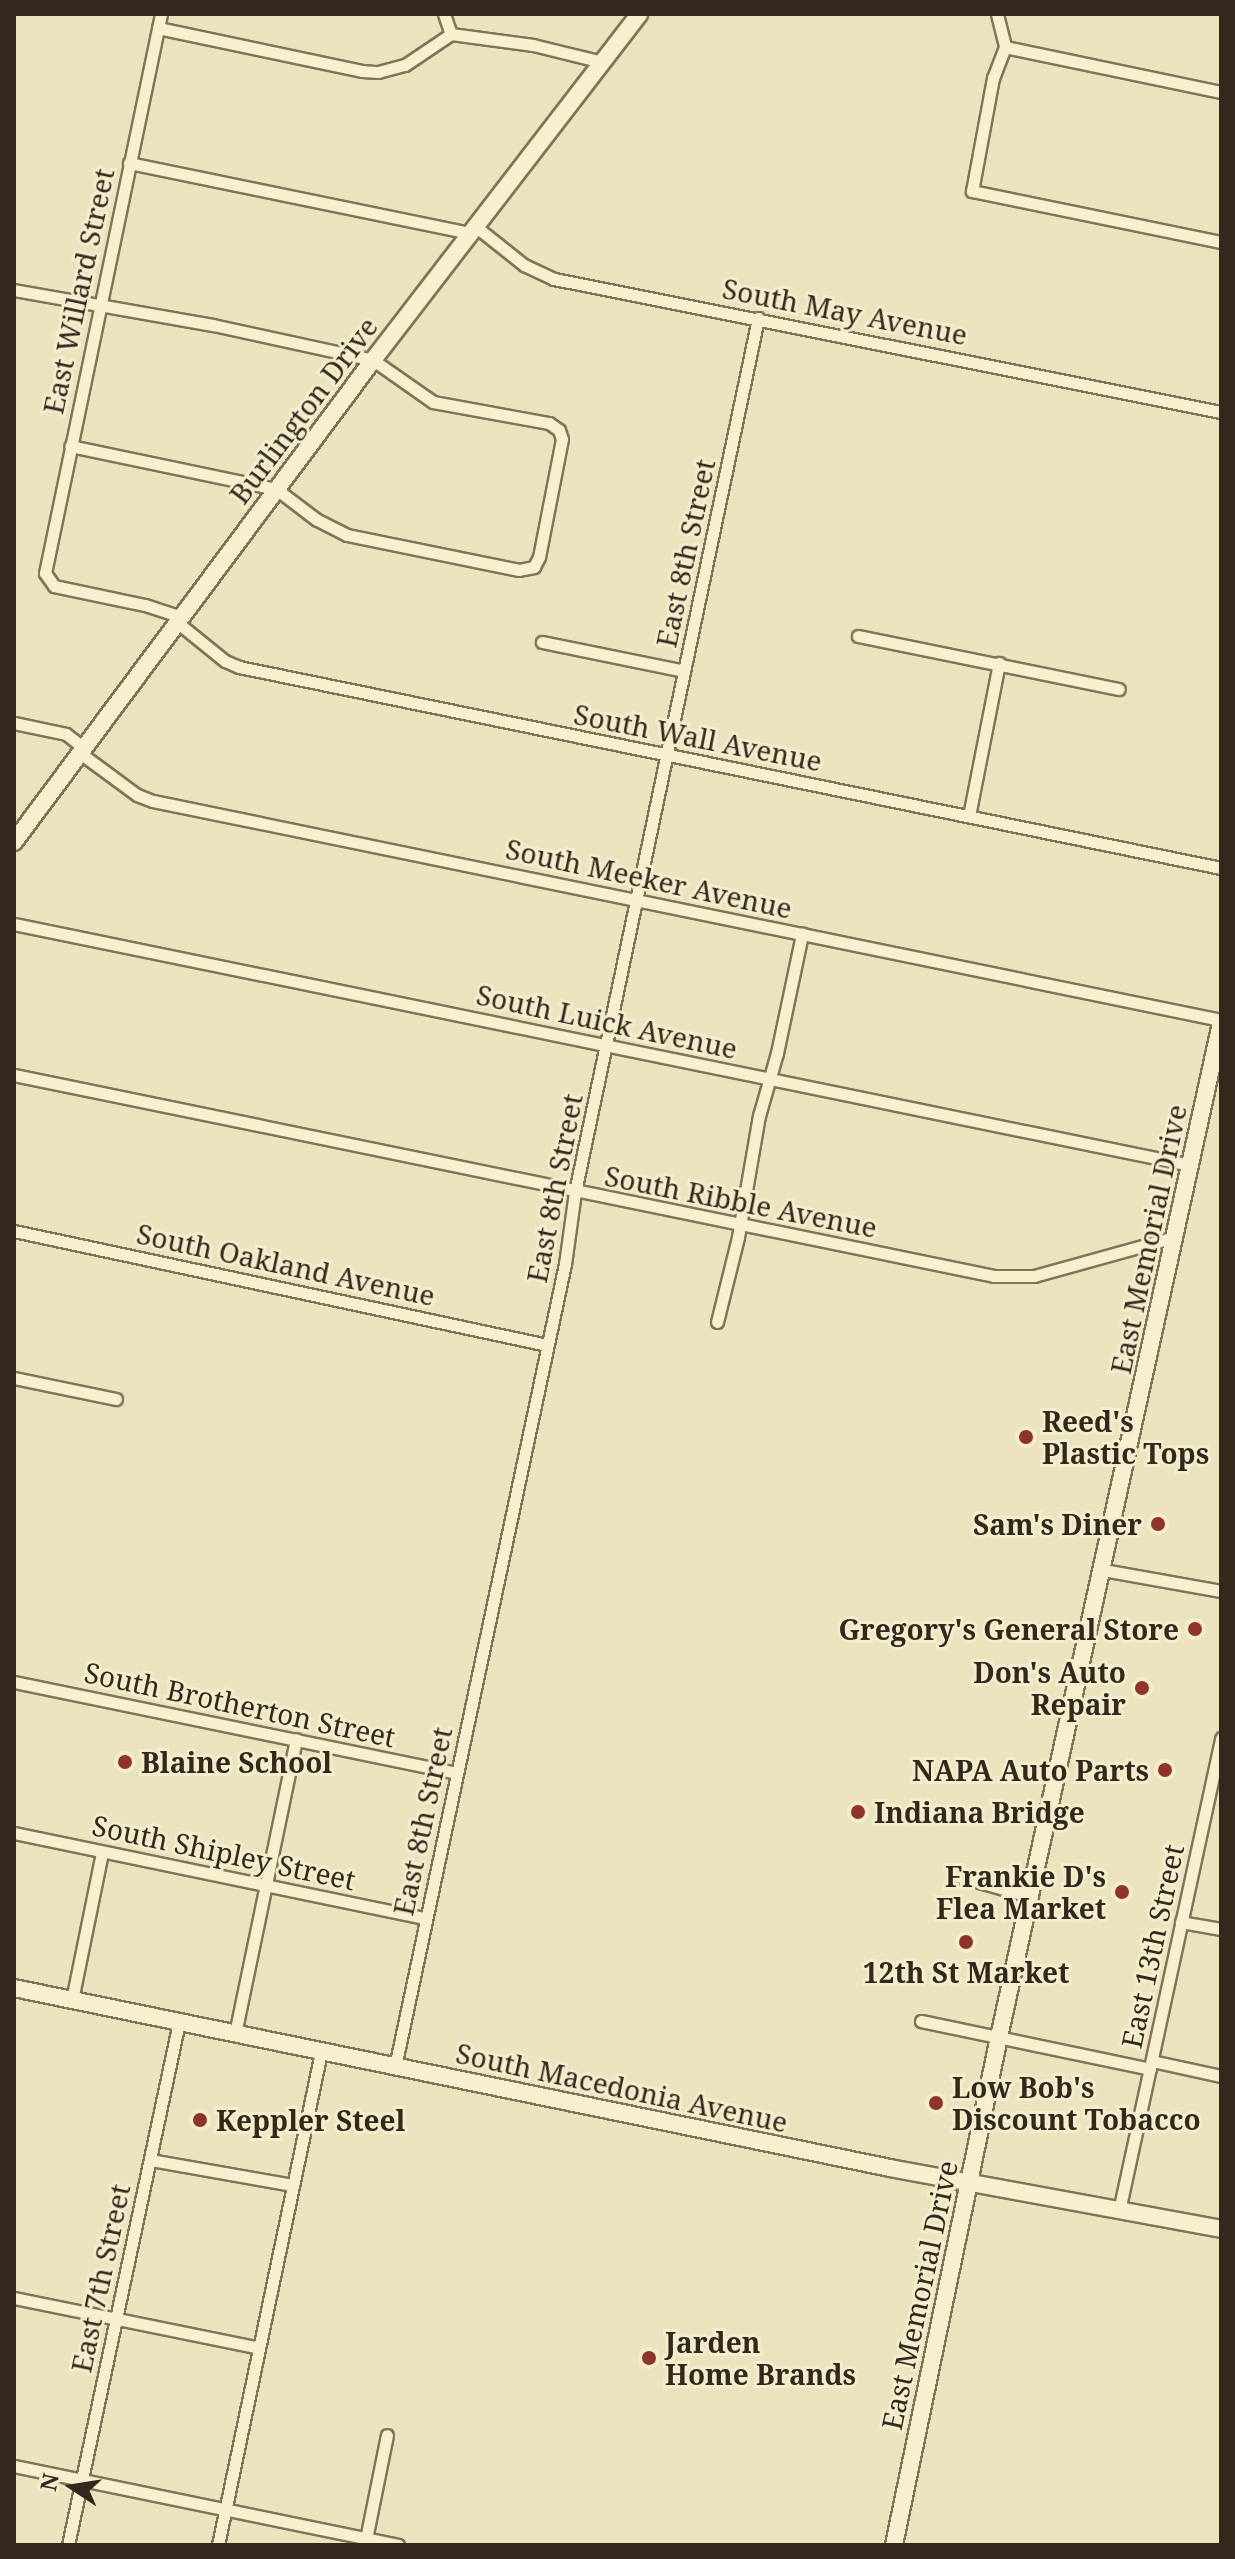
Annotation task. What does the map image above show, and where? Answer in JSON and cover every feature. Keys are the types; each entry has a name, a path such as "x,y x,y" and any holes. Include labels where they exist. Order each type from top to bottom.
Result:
{"street":[{"name":"East Willard Street","path":"47,579 45,567 161,14"},
{"path":"444,14 451,34"},
{"name":"Burlington Drive","path":"14,842 373,360 639,14"},
{"path":"997,14 1005,47 993,78 972,191 1221,242"},
{"path":"158,28 378,72 411,62 451,34 533,45 602,62"},
{"path":"1005,47 1221,92"},
{"name":"South May Avenue","path":"129,163 472,230 533,271 554,279 1221,412"},
{"path":"14,290 213,325 373,360 433,402 549,423 559,430 562,439 544,541 532,568 504,567 347,535 317,520 276,489 70,446"},
{"name":"East 8th Street","path":"395,2067 758,318"},
{"name":"South Wall Avenue","path":"47,579 61,588 145,605 180,620 225,661 239,667 1221,868"},
{"path":"858,636 1119,689"},
{"path":"542,642 684,671"},
{"path":"969,816 999,663"},
{"name":"South Meeker Avenue","path":"14,723 66,734 143,798 1221,1022"},
{"name":"South Luick Avenue","path":"14,924 1190,1165"},
{"path":"717,1322 802,934"},
{"name":"East Memorial Drive","path":"894,2545 999,2037 1221,1022"},
{"name":"South Ribble Avenue","path":"14,1075 1013,1279 1175,1237"},
{"name":"South Oakland Avenue","path":"14,1231 547,1345"},
{"path":"14,1378 116,1399"},
{"path":"1103,1570 1221,1591"},
{"name":"South Brotherton Street","path":"14,1682 456,1773"},
{"name":"East 13th Street","path":"1119,2211 1181,1922 1216,1780 1221,1738"},
{"path":"235,2034 296,1739"},
{"name":"South Shipley Street","path":"14,1833 425,1918"},
{"path":"72,2000 102,1852"},
{"path":"954,1875 1032,1897"},
{"path":"1181,1922 1221,1929"},
{"name":"South Macedonia Avenue","path":"14,1988 968,2183 1221,2229"},
{"path":"921,2021 1221,2076"},
{"name":"East 7th Street","path":"68,2545 179,2022"},
{"path":"218,2545 321,2052"},
{"path":"151,2160 293,2185"},
{"path":"14,2298 259,2348"},
{"path":"365,2542 387,2435"},
{"path":"14,2466 225,2509 365,2542 398,2545"}],"place":[{"name":"Reed's Plastic Tops","path":"1026,1437"},
{"name":"Sam's Diner","path":"1158,1524"},
{"name":"Gregory's General Store","path":"1195,1629"},
{"name":"Don's Auto Repair","path":"1142,1688"},
{"name":"Blaine School","path":"125,1762"},
{"name":"NAPA Auto Parts","path":"1165,1770"},
{"name":"Indiana Bridge","path":"858,1812"},
{"name":"Frankie D's Flea Market","path":"1122,1892"},
{"name":"12th St Market","path":"966,1942"},
{"name":"Low Bob's Discount Tobacco","path":"936,2103"},
{"name":"Keppler Steel","path":"200,2120"},
{"name":"Jarden Home Brands","path":"649,2358"}]}
